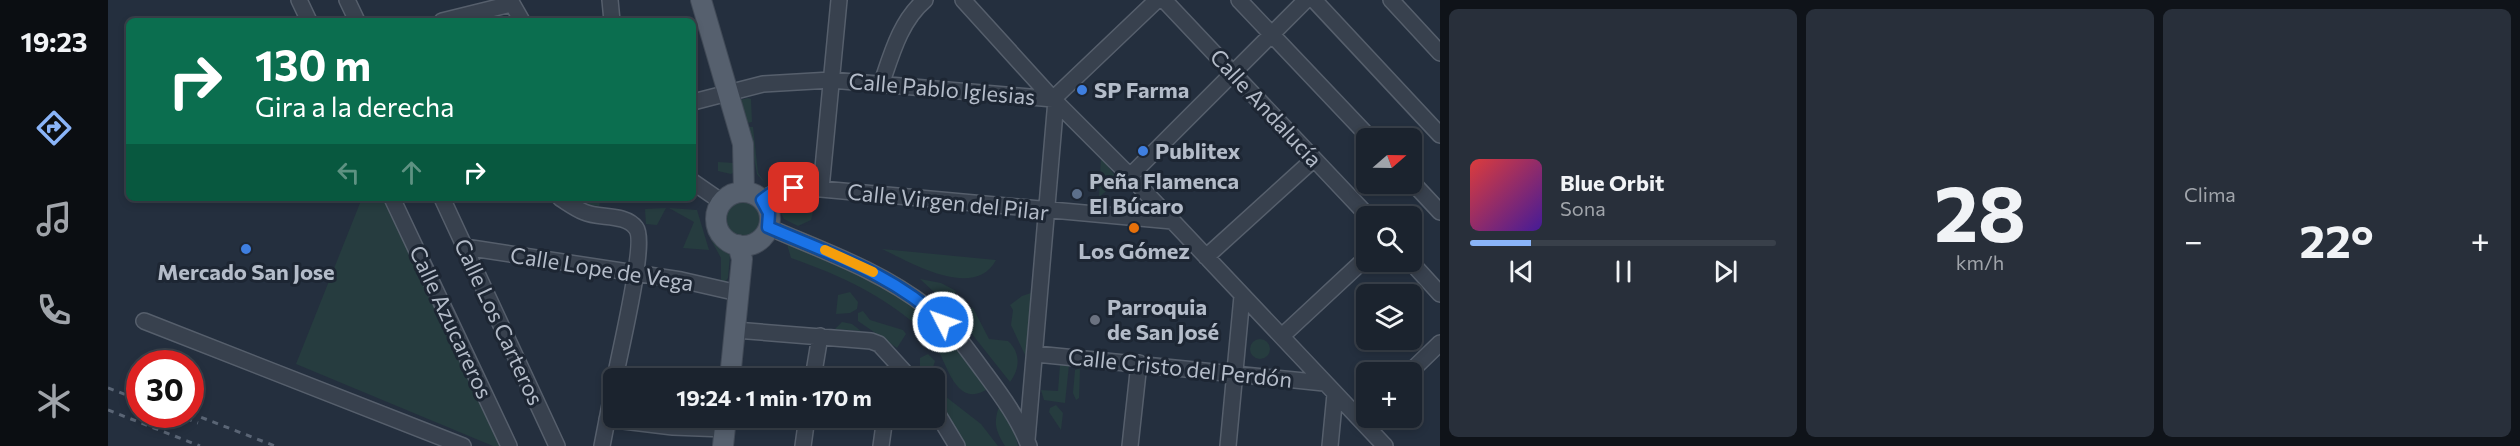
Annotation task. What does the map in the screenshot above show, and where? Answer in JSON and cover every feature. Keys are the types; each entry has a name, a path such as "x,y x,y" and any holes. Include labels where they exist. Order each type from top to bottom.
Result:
{"main road":[{"path":"700,0 743,144 753,196 769,213 768,227 760,240 738,245 723,236 716,219 722,202 728,196 753,196"},
{"path":"731,368 742,259 738,245"}],"street":[{"path":"299,0 308,18"},
{"path":"347,0 356,18"},
{"path":"610,0 612,18"},
{"path":"821,189 839,0"},
{"path":"963,0 1304,362 1329,388 1356,410"},
{"path":"1027,444 1036,354 1054,99 1157,0"},
{"name":"Calle Andalucía","path":"1164,0 1359,206"},
{"path":"1239,0 1360,128"},
{"path":"1130,176 1306,0"},
{"path":"1314,0 1440,135"},
{"path":"1391,0 1440,53"},
{"path":"465,18 510,2 520,18"},
{"path":"881,85 897,38 918,2"},
{"name":"Calle Pablo Iglesias","path":"696,101 763,84 831,80 1054,99"},
{"path":"1206,257 1314,159"},
{"path":"696,184 722,202"},
{"name":"Calle Virgen del Pilar","path":"753,196 794,188 821,189 1047,212 1172,221"},
{"path":"1422,193 1440,212"},
{"name":"Calle Azucareros","path":"393,201 509,446"},
{"name":"Calle Los Carteros","path":"443,201 557,446"},
{"path":"565,201 585,213 623,219 636,227 640,237 636,274 617,368"},
{"path":"768,227 848,259 880,276 928,307 954,332 1010,409 1027,444"},
{"name":"Calle Lope de Vega","path":"465,247 738,292"},
{"path":"1281,336 1356,267"},
{"path":"1420,272 1440,294"},
{"path":"1228,446 1242,296"},
{"path":"144,321 463,446"},
{"path":"735,330 871,341 879,344 901,368"},
{"path":"815,368 820,336"},
{"path":"1420,362 1440,343"},
{"name":"Calle Cristo del Perdón","path":"1036,354 1234,372 1294,379 1329,388"},
{"path":"892,368 893,360"},
{"path":"1294,379 1304,362"},
{"path":"1130,446 1139,363"},
{"path":"1329,388 1330,446"},
{"path":"1010,409 1020,411 1031,404"},
{"path":"945,426 957,446"},
{"path":"602,446 605,428"},
{"path":"686,428 725,431"},
{"path":"803,446 805,428"},
{"path":"881,446 883,428"},
{"path":"1372,428 1385,446"}],"green space":[{"path":"751,99 752,122 747,123 740,100"},
{"path":"748,127 753,127 758,173 765,183 757,174"},
{"path":"1101,157 1119,181 1099,197"},
{"path":"718,162 734,163 734,172 731,174 718,171"},
{"path":"743,198 757,203 762,217 757,231 743,236 729,231 724,217 729,203"},
{"path":"783,198 788,203 809,199 814,208 811,220 798,226 784,219 777,206"},
{"path":"361,201 385,201 502,446 493,446 296,364"},
{"path":"580,201 607,202 600,202 599,206"},
{"path":"666,208 657,225 646,224 645,209"},
{"path":"669,208 697,210 709,250 683,248 694,222"},
{"path":"709,236 730,255 728,278 725,282 721,281 721,258"},
{"path":"789,240 884,286 935,323 926,334 896,309 863,288 791,258 787,244"},
{"path":"882,249 996,260 986,272 973,277 958,278 925,269"},
{"path":"920,279 941,283 956,291 951,308"},
{"path":"850,292 858,302 857,309 850,313 836,314 838,295"},
{"path":"1034,292 1026,357 1011,325 1013,310 1010,305 1022,296"},
{"path":"959,304 964,309 973,308 989,339 1008,341 1012,346 1018,361 1016,372 1010,382 953,310"},
{"path":"863,311 870,320 903,330 906,334 897,348 858,321 858,313"},
{"path":"842,322 852,324 861,331 835,329"},
{"path":"943,331 989,388 977,394 967,393 953,380 933,342"},
{"path":"1256,339 1264,339 1270,345 1270,353 1264,359 1256,359 1250,353 1250,345"},
{"path":"928,354 935,361 933,367 916,368 920,366 920,358"},
{"path":"1060,365 1069,365 1065,403 1044,400 1041,390 1058,391"},
{"path":"1080,368 1079,398 1076,400 1073,393 1075,370"},
{"path":"945,396 981,424 998,446 964,446 945,416"},
{"path":"1000,404 1013,426 1018,446 1005,446 999,435 996,416"},
{"path":"1056,405 1063,413 1061,430 1049,412 1050,408"}],"railway":[{"path":"108,388 126,395"},
{"path":"108,410 200,446"},
{"path":"204,418 275,446"}],"slow traffic":[{"path":"825,250 873,272"}],"place":[{"name":"SP Farma","path":"1082,90"},
{"name":"Publitex","path":"1143,151"},
{"name":"Peña Flamenca El Búcaro","path":"1077,194"},
{"name":"Los Gómez","path":"1134,228"},
{"name":"Mercado San Jose","path":"246,249"},
{"name":"Parroquia de San José","path":"1095,320"}],"route":[{"path":"794,188 773,192 762,200 769,213 768,227 848,259 880,276 928,307 943,322"}]}
